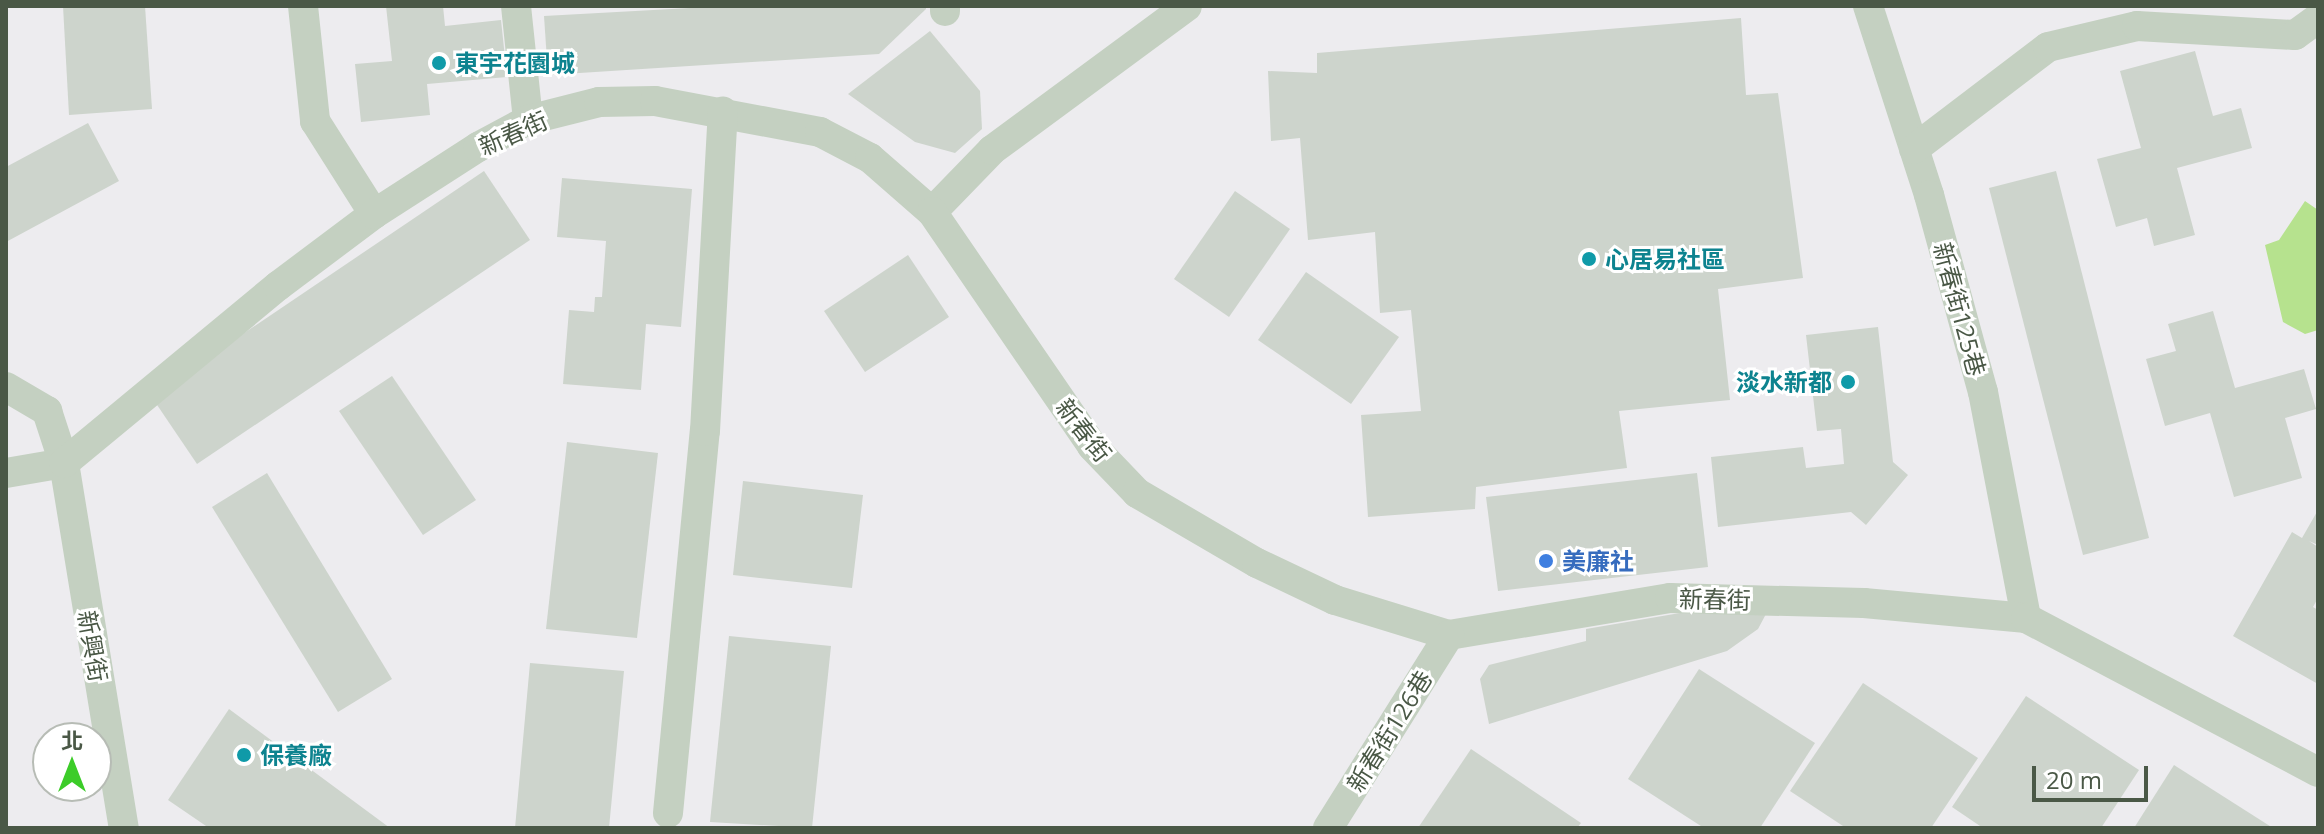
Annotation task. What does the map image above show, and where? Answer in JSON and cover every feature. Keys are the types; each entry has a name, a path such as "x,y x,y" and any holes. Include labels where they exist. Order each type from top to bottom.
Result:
{"street":[{"path":"303,6 315,121 374,214"},
{"path":"516,6 528,120"},
{"path":"932,212 992,150 1187,6"},
{"name":"新春街125巷","path":"1868,6 1914,149 1983,392 2026,618"},
{"path":"1914,149 2048,47 2137,26 2295,35 2318,18"},
{"name":"新春街","path":"6,473 64,463 278,286 374,214 528,120 599,102 655,101 820,132 870,158 932,212 1092,446 1137,493 1257,563 1335,600 1449,635 1670,598 1864,603 2026,618 2318,772"},
{"path":"668,813 705,431 723,112"},
{"name":"新興街","path":"6,387 47,411 64,463 124,828"},
{"name":"新春街126巷","path":"1328,828 1449,635"}],"shaded area":[{"path":"2305,201 2318,210 2318,330 2305,334 2283,322 2265,245 2279,240"}],"building":[{"path":"63,6 145,6 152,109 69,115"},
{"name":"東宇花園城","path":"386,6 443,6 445,26 501,20 507,77 427,84 430,115 361,122 355,64 392,61"},
{"path":"726,6 926,6 926,9 879,54 548,75 544,16"},
{"name":"心居易社區","path":"1741,18 1746,95 1778,93 1803,278 1718,289 1730,400 1619,411 1627,468 1476,487 1475,509 1368,517 1361,415 1421,411 1411,310 1380,313 1375,232 1308,240 1300,138 1271,141 1268,71 1317,73 1317,53"},
{"path":"930,31 980,91 982,129 955,153 915,142 848,94"},
{"path":"2195,51 2213,116 2241,108 2252,148 2177,168 2195,235 2154,246 2147,218 2116,227 2097,159 2141,148 2120,71"},
{"path":"88,123 119,181 6,242 6,167"},
{"path":"484,171 530,240 197,464 151,396"},
{"path":"2056,171 2149,538 2083,555 1989,188"},
{"path":"562,178 692,189 681,327 646,324 641,390 563,384 569,310 594,312 595,297 602,297 606,241 557,237"},
{"path":"1235,191 1290,229 1229,317 1174,279"},
{"path":"908,255 949,317 865,372 824,311"},
{"path":"1306,272 1399,337 1351,404 1258,340"},
{"path":"2213,311 2235,388 2304,369 2316,409 2285,418 2302,478 2234,497 2210,413 2165,426 2146,359 2176,351 2168,324"},
{"name":"淡水新都","path":"1878,327 1893,462 1908,475 1866,525 1851,512 1718,527 1711,457 1803,447 1806,468 1844,464 1841,429 1817,431 1806,335"},
{"path":"392,376 476,500 423,535 339,411"},
{"path":"567,442 658,453 637,638 546,629"},
{"path":"267,473 392,679 338,712 212,507"},
{"path":"1697,473 1708,567 1498,591 1486,497"},
{"path":"743,481 863,495 852,588 733,575"},
{"path":"2318,510 2318,545 2309,541 2318,547 2318,598 2313,607 2318,610 2318,684 2233,636 2292,532 2302,538"},
{"path":"1680,613 1766,614 1758,629 1727,651 1489,724 1480,679 1489,665 1586,641 1586,629"},
{"path":"729,636 831,646 812,828 710,822"},
{"path":"530,663 624,671 609,828 515,828"},
{"path":"1699,669 1815,743 1760,828 1704,828 1628,779"},
{"path":"1863,683 1978,758 1931,828 1846,828 1790,791"},
{"path":"2026,696 2139,770 2101,828 1983,828 1952,807"},
{"name":"保養廠","path":"229,709 390,828 209,828 168,800"},
{"path":"1471,749 1581,823 1577,828 1418,828"},
{"path":"2174,765 2273,828 2134,828"}],"place":[{"name":"東宇花園城","path":"439,63"},
{"name":"心居易社區","path":"1589,259"},
{"name":"淡水新都","path":"1848,382"},
{"name":"美廉社","path":"1546,561"},
{"name":"保養廠","path":"244,755"}]}
